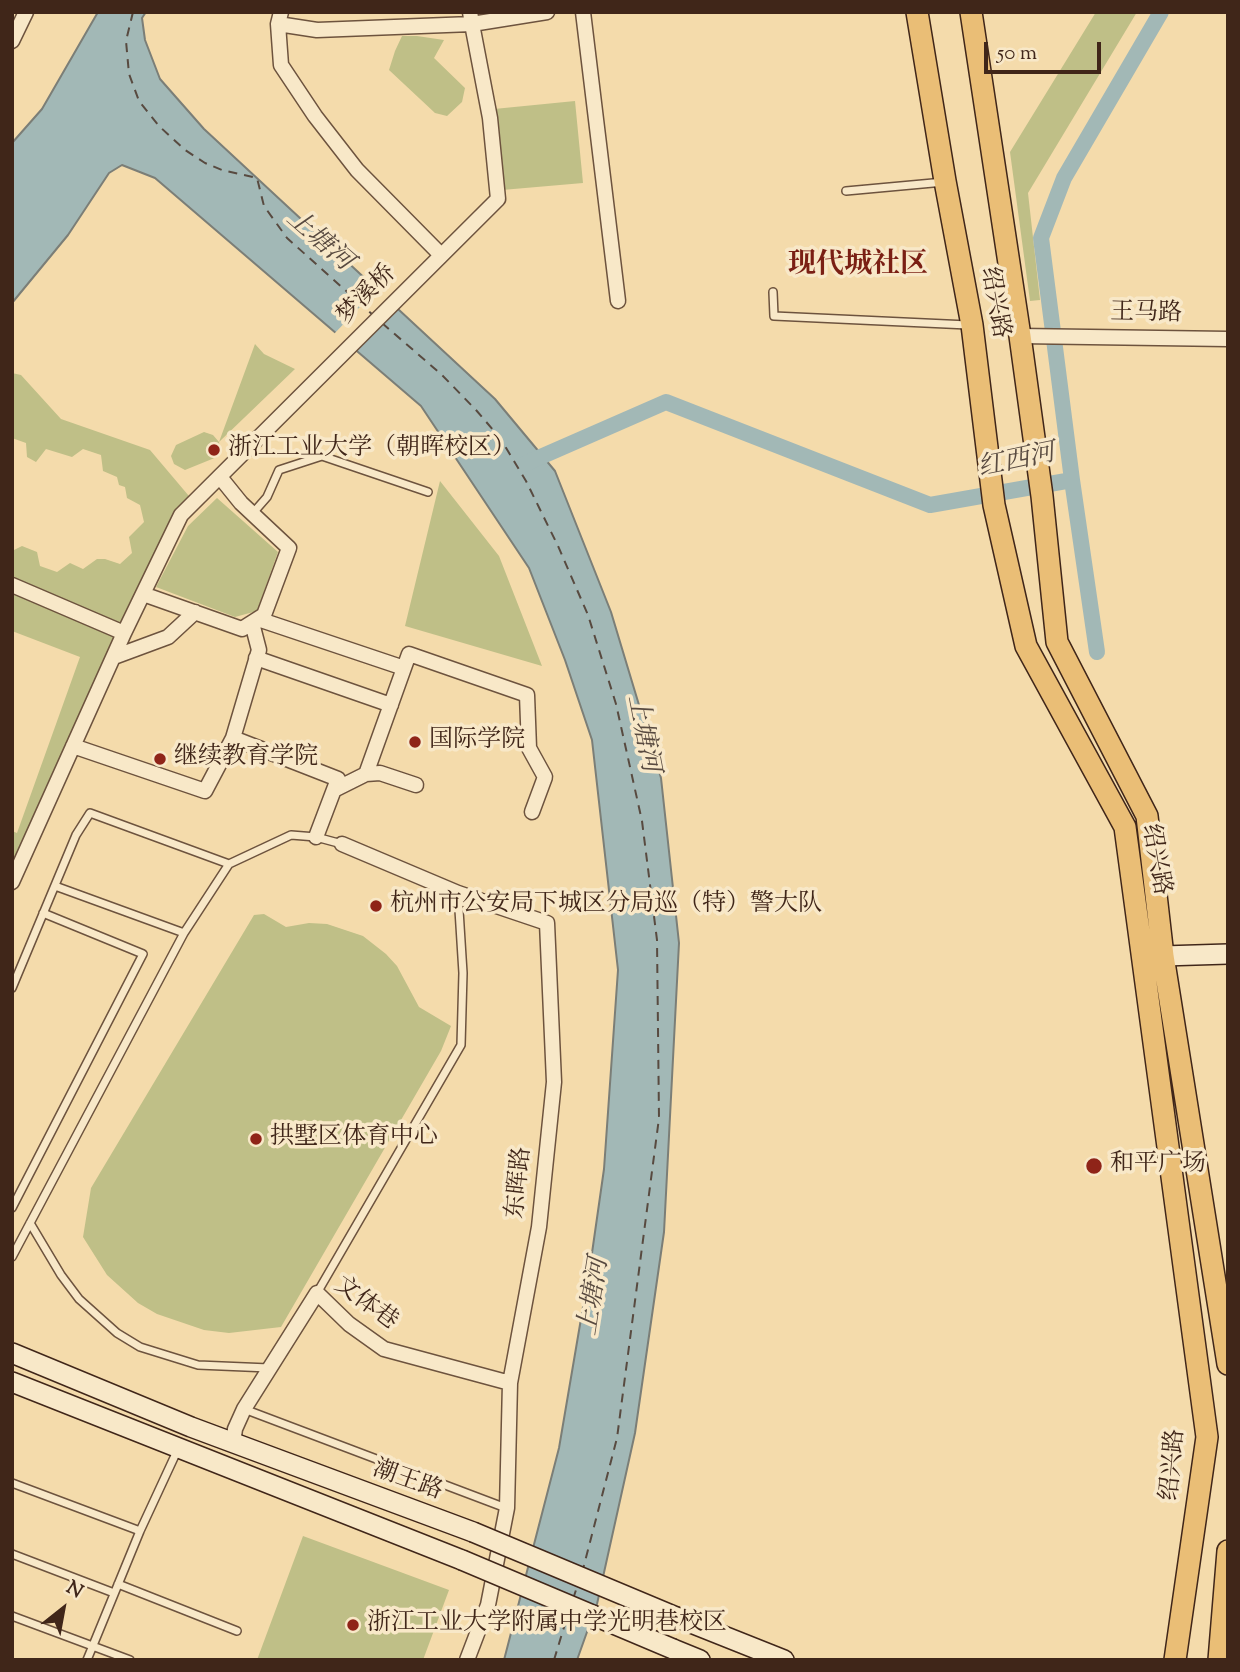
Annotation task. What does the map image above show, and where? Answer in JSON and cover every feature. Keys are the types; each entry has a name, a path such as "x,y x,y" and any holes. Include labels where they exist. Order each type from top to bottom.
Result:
{"main road":[{"name":"绍兴路","path":"917,12 944,181 972,325 993,494 1026,646 1125,827 1208,1437 1175,1660"},
{"name":"绍兴路","path":"971,12 1020,336 1057,642 1147,816 1163,956 1228,1364"},
{"path":"1163,956 1228,954"},
{"name":"潮王路","path":"12,1353 233,1443 473,1532 783,1660"},
{"path":"12,1382 462,1560 701,1660"},
{"path":"1219,1660 1228,1551"}],"street":[{"path":"12,41 26,12"},
{"path":"441,255 357,170 315,116 281,65 280,18 317,30 547,12"},
{"path":"583,12 618,301"},
{"name":"梦溪桥","path":"14,874 181,515 498,199 491,118 471,18"},
{"name":"王马路","path":"1020,336 1228,339"},
{"path":"143,594 242,629 264,615 289,548 241,503 220,477"},
{"path":"12,585 124,633"},
{"path":"114,657 168,637 195,612"},
{"path":"73,746 205,791 233,738 258,650 255,621"},
{"path":"255,621 404,668"},
{"path":"366,774 409,654 527,695 529,748 545,777 532,812"},
{"path":"256,659 391,705"},
{"path":"233,738 338,779 316,837"},
{"path":"334,790 366,774 380,773 416,785"},
{"name":"东晖路","path":"342,844 458,893 547,923 554,1082 539,1227 510,1383 507,1508 488,1605 467,1660"},
{"name":"文体巷","path":"233,1443 244,1409 317,1293 349,1324 384,1349 510,1383"}],"lane":[{"path":"846,191 944,181"},
{"path":"773,292 774,316 972,325"},
{"path":"253,513 267,497 279,470 322,456 428,492"},
{"path":"12,988 76,835 90,813 229,864"},
{"path":"12,1256 184,933 229,864 291,835 316,837 342,844"},
{"path":"55,886 184,933"},
{"path":"317,1293 461,1045 463,973 458,893"},
{"path":"12,1208 143,954 43,913"},
{"path":"30,1223 61,1275 79,1299 117,1333 140,1347 198,1365 270,1368"},
{"path":"244,1409 507,1508"},
{"path":"87,1660 140,1531 178,1449"},
{"path":"12,1483 140,1531"},
{"path":"12,1554 114,1593"},
{"path":"118,1584 237,1631"},
{"path":"12,1616 130,1660"}],"green space":[{"path":"1096,12 1137,12 1028,193 1040,300 1030,301 1010,152"},
{"path":"402,36 444,40 434,58 465,88 462,102 447,116 435,113 389,70"},
{"path":"575,101 583,183 502,190 494,109"},
{"path":"255,344 264,354 295,369 219,442"},
{"path":"12,373 21,375 61,419 150,450 194,502 12,881 12,831 17,833 80,657 12,631 12,551 22,546 37,552 40,566 57,572 70,563 83,569 97,559 120,564 132,553 129,537 144,522 140,505 127,498 125,487 119,485 117,477 103,471 101,455 83,449 72,457 46,449 36,462 27,457 26,443 12,438"},
{"path":"204,432 213,435 219,442 217,457 185,470 174,464 171,456 176,445"},
{"path":"440,481 499,556 542,666 405,626"},
{"path":"217,498 278,552 257,611 235,617 156,587 188,526"},
{"name":"拱墅区体育中心","path":"264,914 286,927 309,923 327,924 363,936 397,966 419,1007 451,1026 441,1051 281,1327 229,1333 204,1330 157,1314 138,1303 107,1275 83,1237 91,1188 254,915"},
{"name":"浙江工业大学附属中学光明巷校区","path":"303,1536 449,1590 423,1660 257,1660"}],"water":[{"name":"上塘河","path":"98,12 146,12 142,18 145,40 160,79 204,129 495,399 555,471 611,612 661,778 679,943 664,1232 635,1433 597,1604 577,1660 504,1660 559,1448 604,1169 618,970 592,740 565,660 529,568 421,406 155,178 122,165 109,173 68,235 12,303 12,143 42,109"}],"pier":[{"path":"380,286 400,305 354,353 333,335"}],"waterway":[{"name":"红西河","path":"522,465 666,402 930,505 1072,480 1041,238 1064,178 1161,12"},
{"path":"1072,480 1097,652"}],"ferry route":[{"path":"133,12 126,41 129,74 139,101 159,126 185,150 222,170 257,178 264,206 287,238 373,315"},
{"path":"382,323 442,375 476,410 500,438 526,481 588,615 616,704 642,821 657,940 659,1118 617,1438 583,1569"},
{"path":"573,1599 578,1584"},
{"path":"554,1660 568,1614"}],"place":[{"name":"浙江工业大学（朝晖校区）","path":"214,450"},
{"name":"国际学院","path":"415,742"},
{"name":"继续教育学院","path":"160,759"},
{"name":"杭州市公安局下城区分局巡（特）警大队","path":"376,906"},
{"name":"拱墅区体育中心","path":"256,1139"},
{"name":"和平广场","path":"1094,1166"},
{"name":"浙江工业大学附属中学光明巷校区","path":"353,1625"}],"district":[{"name":"现代城社区","path":"858,267"}]}
